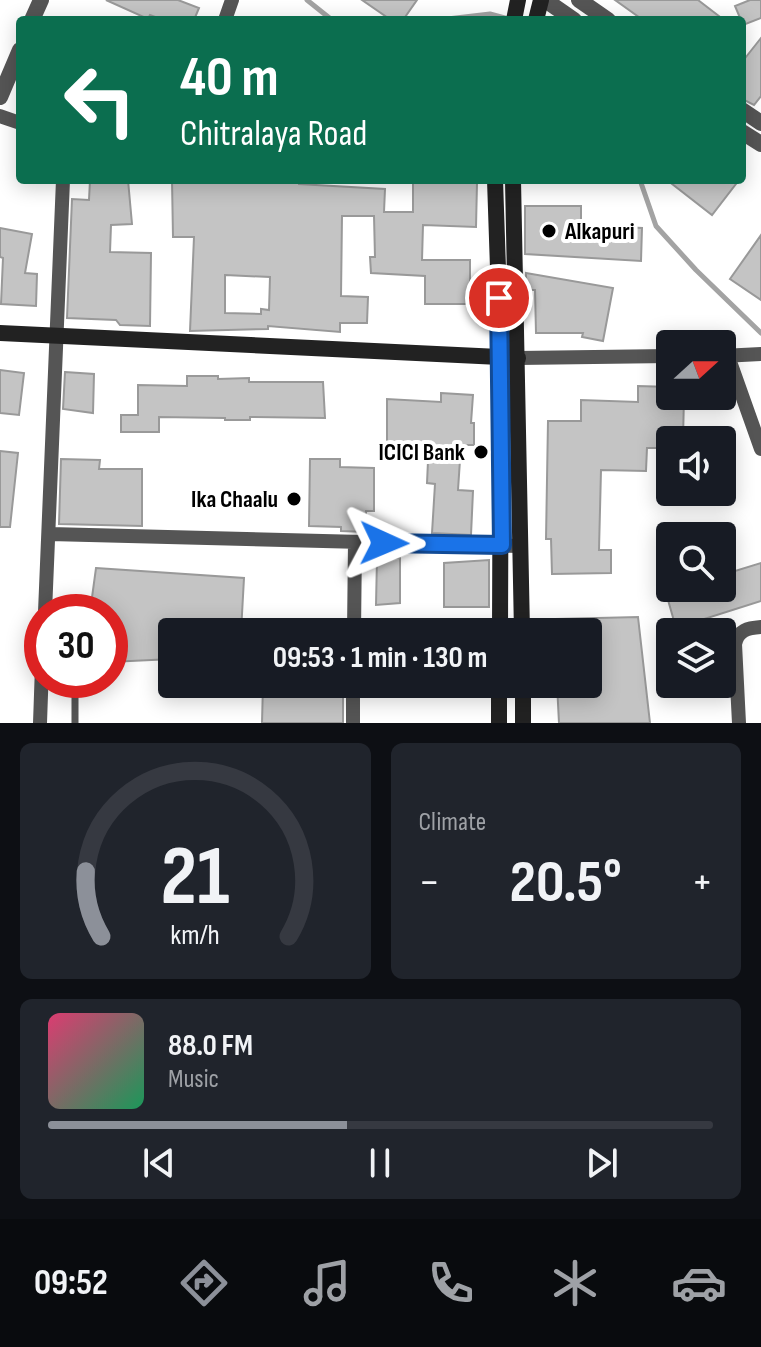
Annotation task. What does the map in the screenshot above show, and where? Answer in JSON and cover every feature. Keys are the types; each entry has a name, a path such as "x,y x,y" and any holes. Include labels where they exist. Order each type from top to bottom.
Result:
{"main road":[{"path":"495,184 521,546 522,618"},
{"path":"500,618 513,184"},
{"path":"0,333 509,358"},
{"path":"499,698 499,723"},
{"path":"523,698 523,723"}],"street":[{"path":"543,0 568,16"},
{"path":"579,0 602,16"},
{"path":"0,97 16,59"},
{"path":"46,594 63,184"},
{"path":"736,355 761,354"},
{"path":"509,358 656,356"},
{"path":"736,384 761,449"},
{"path":"50,534 521,546"},
{"path":"354,618 355,543"},
{"path":"739,723 735,644 743,630 761,627"},
{"path":"40,723 41,698"},
{"path":"353,698 353,723"}],"lane":[{"path":"75,698 75,723"}],"building":[{"path":"106,0 178,0 199,8 196,16 141,16"},
{"path":"362,0 417,0 406,16 385,16"},
{"path":"615,0 698,0 719,16 637,16"},
{"path":"750,0 761,0 761,18 746,24 746,16 739,16 735,6"},
{"path":"761,38 761,96 754,105 746,101 746,57"},
{"path":"90,184 128,184 132,224 111,225 110,252 151,253 150,326 120,325 116,320 67,318 72,199 89,200"},
{"path":"172,184 299,184 385,189 384,212 413,212 413,184 477,184 476,227 423,225 422,260 470,260 470,304 425,304 425,276 371,273 370,257 375,257 374,216 342,216 341,296 368,297 367,323 340,323 340,332 268,326 268,329 190,331 194,237 173,237","holes":["225,275 270,277 269,310 261,309 261,314 225,313"]},
{"path":"672,184 736,184 712,215"},
{"path":"525,206 581,206 581,225 642,228 641,261 525,254"},
{"path":"0,228 32,234 25,273 37,274 36,306 1,304 3,258 0,257"},
{"path":"761,235 761,300 730,279"},
{"path":"526,273 613,288 603,341 582,337 583,333 536,333 535,290 526,290"},
{"path":"0,370 24,373 19,415 0,413"},
{"path":"65,372 94,374 93,413 63,409"},
{"path":"187,376 249,378 249,382 323,382 325,418 250,417 250,420 225,420 159,417 159,432 121,432 121,415 138,415 138,385 187,386"},
{"path":"638,386 656,387 656,410 684,410 683,426 656,426 656,448 647,448 646,471 601,470 599,550 611,550 611,573 552,574 551,539 546,539 548,421 581,421 581,400 638,402"},
{"path":"441,393 473,395 471,423 474,423 474,445 461,445 458,490 473,491 471,535 432,533 435,484 427,483 428,461 387,460 387,399 441,402"},
{"path":"0,451 18,453 10,527 0,527"},
{"path":"61,459 100,460 99,469 142,469 142,526 59,524"},
{"path":"310,459 340,459 340,467 374,468 374,511 366,511 366,532 309,526"},
{"path":"377,558 400,558 400,603 376,605"},
{"path":"489,560 489,607 444,607 444,563"},
{"path":"761,563 761,601 707,618 673,618 669,602 736,602 736,571"},
{"path":"96,568 244,578 242,618 158,618 158,660 128,661 128,594 92,594"},
{"path":"638,617 650,723 559,723 558,698 602,698 602,618 597,618"},
{"path":"263,698 343,698 343,723 262,723"}],"waterway":[{"path":"307,0 327,16"},
{"path":"473,16 497,16"},
{"path":"641,184 656,226 761,333"}],"place":[{"name":"Alkapuri","path":"549,231"},
{"name":"ICICI Bank","path":"481,452"},
{"name":"Ika Chaalu","path":"294,499"}],"route":[{"path":"384,543 502,545 499,298"}]}
